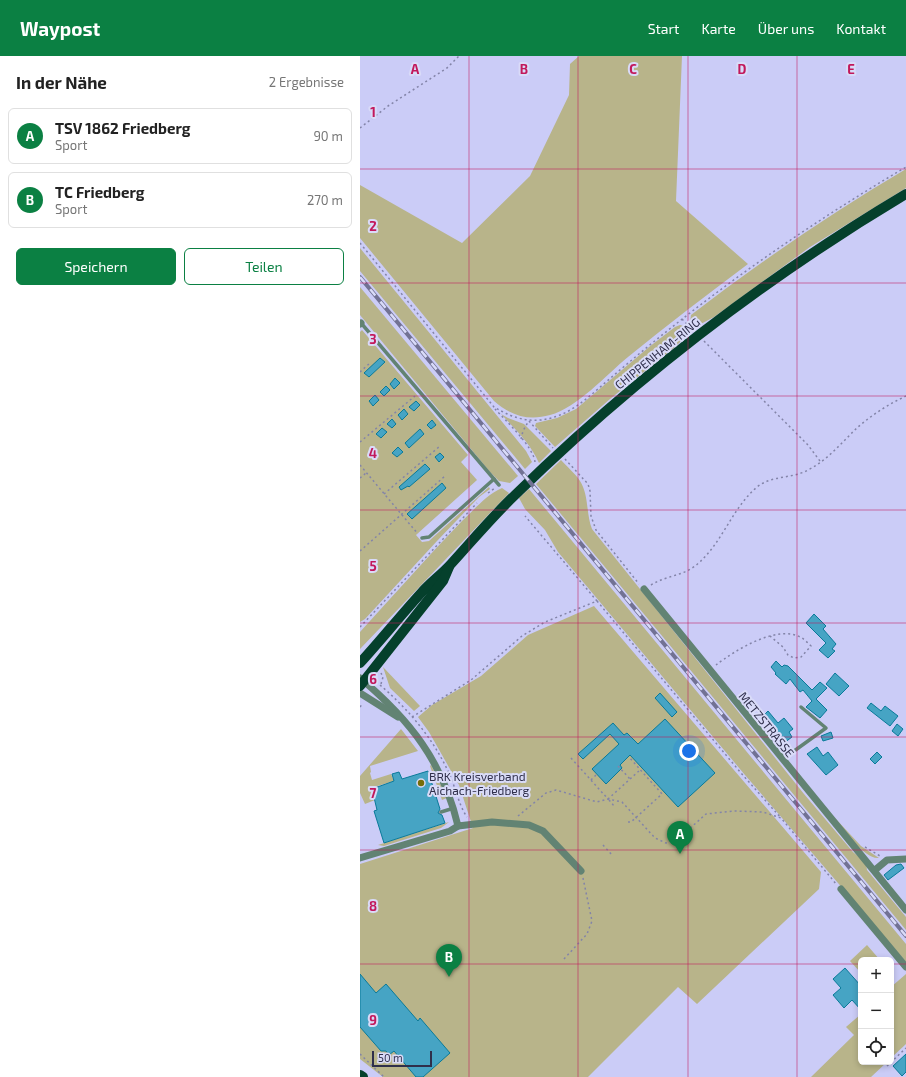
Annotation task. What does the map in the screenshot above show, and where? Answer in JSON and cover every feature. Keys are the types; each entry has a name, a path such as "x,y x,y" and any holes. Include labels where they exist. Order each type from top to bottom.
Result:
{"main road":[{"name":"CHIPPENHAM-RING","path":"360,663 436,576 450,565 492,517 556,456 620,400 699,336 799,262 906,194"},
{"name":"CHIPPENHAM-RING","path":"361,682 443,581 450,565"}],"street":[{"name":"METZSTRASSE","path":"644,589 782,760 875,870 906,910"},
{"path":"361,682 375,691 399,713 420,739 431,756 446,787 454,808 458,826"},
{"path":"360,693 406,723"},
{"path":"360,858 450,831 458,826 492,822 529,825 543,831 581,871"},
{"path":"875,870 887,860 906,859"},
{"path":"841,889 906,967"}],"lane":[{"path":"360,323 499,485"},
{"path":"422,538 429,537 494,479"},
{"path":"782,760 826,728 800,707"},
{"path":"441,812 454,808"}],"path":[{"path":"360,128 388,106 447,68 459,56"},
{"path":"494,407 512,417 529,421 557,416 579,404 682,319 782,246 906,167"},
{"path":"360,243 521,439 535,460 532,468"},
{"path":"682,319 808,445 820,461"},
{"path":"360,372 370,363"},
{"path":"360,442 420,392"},
{"path":"563,458 588,484 590,490 590,516 600,535 644,589 663,578 681,574 695,566 710,549 737,508 758,487 778,477 806,471 834,452 873,415 906,396"},
{"path":"521,439 523,431 529,421"},
{"path":"529,421 554,449"},
{"path":"384,494 440,446"},
{"path":"360,465 422,538"},
{"path":"360,478 366,473"},
{"path":"360,551 445,476"},
{"path":"485,495 499,485"},
{"path":"360,627 481,499"},
{"path":"524,516 741,774 781,818 841,889"},
{"path":"406,723 436,700 471,680 522,636 545,622 597,601"},
{"path":"710,670 728,656 746,645 770,636 787,634 801,637 811,646 801,657 794,658 788,655 783,647 770,636"},
{"path":"375,691 383,681 380,672"},
{"path":"628,822 631,822 636,818 662,794 629,757"},
{"path":"570,758 614,806"},
{"path":"618,766 630,779"},
{"path":"512,818 523,813 551,790 560,791 597,802 608,799 640,770"},
{"path":"591,780 597,774"},
{"path":"608,799 622,802 655,838 666,843 678,839 701,817 713,813 750,810 763,812 781,818"},
{"path":"467,817 471,819"},
{"path":"603,845 613,856"},
{"path":"862,845 887,860"},
{"path":"564,959 587,934 592,921 581,871"},
{"path":"887,1066 906,1048"},
{"path":"360,1054 384,1077"}],"shaded area":[{"path":"579,56 682,56 676,201 748,264 658,333 570,406 542,417 520,416 500,406 494,401 360,238 360,185 462,243 530,176 569,95 570,64"},
{"path":"906,169 906,188 810,247 714,317 697,326 693,326 690,323 691,315 743,276 850,203"},
{"path":"360,248 526,451 532,462 525,469 360,271"},
{"path":"360,287 518,476 510,483 499,481 490,472 360,315"},
{"path":"680,325 684,326 687,330 687,335 675,347 610,399 555,447 535,426 536,423 557,418 576,409 649,347 675,327"},
{"path":"362,330 468,455 461,462 477,480 416,535 422,542 429,541 489,487 490,489 479,497 365,619 360,622 360,332"},
{"path":"501,414 524,424 551,451 539,463 527,443"},
{"path":"561,460 576,475 583,486 592,529 804,794 853,852 866,863 867,870 906,917 906,930 536,484"},
{"path":"502,488 509,493 360,649 360,632 462,521 485,499"},
{"path":"529,489 906,944 906,962 745,775 558,552 545,530 525,509 519,498"},
{"path":"594,606 821,872 819,889 697,1004 678,987 588,1077 383,1077 360,1059 360,864 473,828 459,785 429,732 418,717 432,705 481,676 528,635"},
{"path":"383,667 420,706 414,711 390,688"},
{"path":"401,729 418,751 370,766 372,780 391,774 394,781 371,788 375,800 365,804 360,793 360,776"},
{"path":"431,765 447,798 442,800 430,766"},
{"path":"835,818 861,846 879,858 867,854 861,849"},
{"path":"449,822 441,828 384,846 378,845"},
{"path":"867,945 877,957 858,957 858,970 850,961"},
{"path":"906,974 906,1044 894,1055 894,993 894,984"},
{"path":"858,1017 858,1065 884,1065 871,1077 811,1077 854,1035 846,1027"}],"building":[{"path":"380,358 385,362 369,377 364,373"},
{"path":"395,378 400,383 394,389 390,384"},
{"path":"386,386 390,390 384,396 380,392"},
{"path":"375,395 379,400 373,406 369,401"},
{"path":"416,401 420,405 414,411 409,407"},
{"path":"404,409 408,414 402,420 398,415"},
{"path":"392,419 396,424 392,428 387,424"},
{"path":"432,420 436,425 431,429 427,425"},
{"path":"382,428 387,432 381,438 376,434"},
{"path":"420,429 424,434 409,448 405,443"},
{"path":"398,447 403,452 397,457 392,453"},
{"path":"440,453 444,457 439,462 435,457"},
{"path":"425,464 430,469 409,487 408,486 401,490 399,487"},
{"path":"442,483 446,488 412,519 407,514"},
{"path":"814,614 826,626 823,629 836,644 832,649 835,651 828,658 819,650 826,643 806,623"},
{"path":"776,661 782,667 784,665 788,666 812,690 820,682 827,688 816,699 827,710 820,718 806,707 812,701 803,690 800,692 790,679 786,684 775,674 776,673 771,667"},
{"path":"835,673 849,686 839,696 826,684"},
{"path":"660,693 677,712 672,717 655,698"},
{"path":"871,703 881,711 885,706 898,716 890,726 867,708"},
{"path":"768,711 778,723 784,718 793,729 789,732 792,737 784,743 763,716"},
{"path":"665,719 715,773 678,807 630,755 620,765 622,768 606,784 592,769 619,744 610,734 583,759 578,754 613,723 624,735 627,733 638,744"},
{"path":"897,724 903,729 898,736 892,731"},
{"path":"831,732 833,738 823,741 821,736"},
{"path":"817,747 823,756 828,752 838,765 826,775 807,754"},
{"path":"877,752 882,757 875,764 870,759"},
{"path":"428,771 440,809 438,813 442,815 445,823 384,843 374,811 377,810 372,789 394,781 392,774 399,772 402,779"},
{"path":"901,864 904,868 888,880 884,875 896,865"},
{"path":"845,968 858,983 858,1007 852,1000 844,1008 833,995 841,988 833,979"},
{"path":"360,974 376,993 386,984 418,1021 420,1018 450,1053 423,1077 416,1077 394,1051 389,1055 386,1051 381,1051 360,1027"},
{"path":"906,1054 906,1072 902,1076 893,1066"}],"railway":[{"path":"360,277 906,936"}],"place":[{"name":"BRK Kreisverband Aichach-Friedberg","path":"421,783"},
{"name":"TSV 1862 Friedberg","path":"680,854"},
{"name":"TC Friedberg","path":"449,977"}]}
